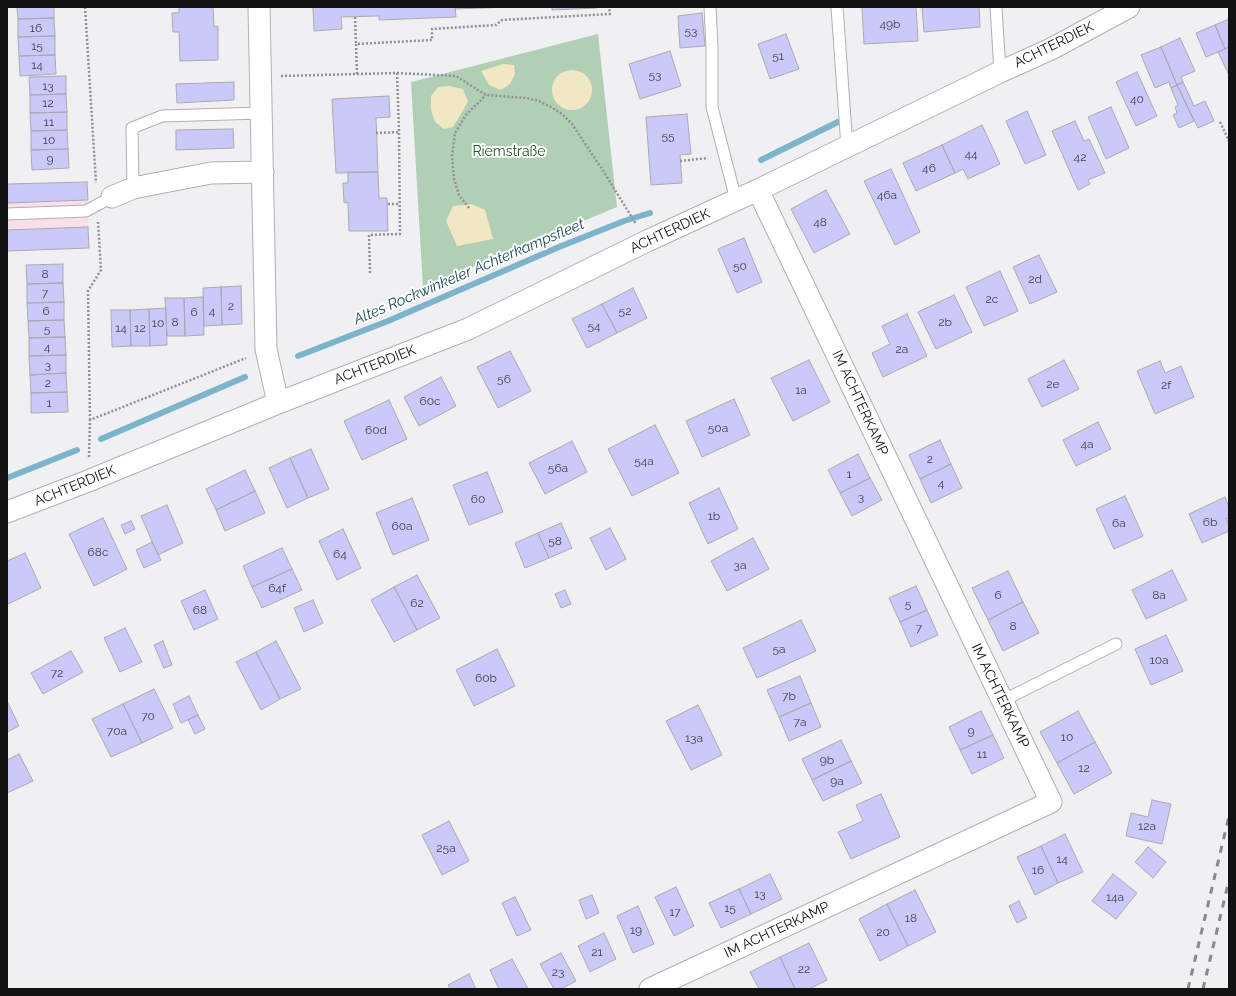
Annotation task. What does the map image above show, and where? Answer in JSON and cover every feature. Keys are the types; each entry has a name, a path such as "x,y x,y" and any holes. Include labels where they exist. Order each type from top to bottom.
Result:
{"street":[{"path":"259,7 266,349 278,403"},
{"name":"ACHTERDIEK","path":"7,512 88,481 278,403 468,329 1000,72 1051,49 1129,7"},
{"path":"112,197 134,188 211,173 263,172"},
{"name":"IM ACHTERKAMP","path":"650,989 1051,802 758,190"}],"lane":[{"path":"710,7 712,107 736,200"},
{"path":"837,7 847,147"},
{"name":"ACHTERDIEK","path":"996,7 1000,72"},
{"path":"134,188 132,128 162,116 262,113"},
{"path":"7,214 86,211 112,197"},
{"path":"1002,700 1116,644"}],"path":[{"path":"356,44 432,40 432,29 496,25 502,20 610,14 609,7"},
{"path":"355,17 357,74"},
{"path":"261,77 397,72 456,76 486,95 526,98 539,101 562,114 572,124 640,229"},
{"path":"370,273 369,235 400,234 397,72"},
{"path":"468,208 459,195 454,179 452,156 456,133 466,115 486,95"},
{"path":"1220,122 1229,141"},
{"path":"376,133 399,132"},
{"path":"680,161 724,155"},
{"path":"388,204 400,204"},
{"path":"88,481 90,420 266,349"}],"shaded area":[{"path":"87,182 89,248 7,251 7,184"}],"green space":[{"name":"Riemstraße","path":"598,34 617,207 423,288 411,82"}],"sand":[{"path":"503,64 514,65 515,74 510,84 501,90 489,85 481,71"},
{"path":"572,70 586,76 592,90 586,104 572,110 558,104 552,90 558,76"},
{"path":"449,86 463,89 468,102 453,127 444,129 435,122 431,110 431,96 438,87"},
{"path":"471,204 485,210 493,239 457,246 446,221 453,206"}],"building":[{"path":"17,7 54,7 54,18 18,19"},
{"path":"179,7 213,7 214,27 218,26 218,60 180,61 179,32 173,32 172,13 179,13"},
{"path":"313,7 455,7 456,17 379,20 379,16 341,17 342,29 314,31"},
{"path":"455,7 511,7 455,9"},
{"path":"552,7 597,7 597,8 552,10"},
{"path":"862,7 916,7 918,41 864,44"},
{"path":"922,7 979,7 980,27 924,32"},
{"path":"702,13 705,46 680,48 678,16"},
{"path":"54,18 55,36 18,37 18,19"},
{"path":"1229,19 1229,47 1225,49 1215,25"},
{"path":"1215,25 1225,49 1206,57 1196,33"},
{"path":"786,34 799,69 770,79 758,44"},
{"path":"55,36 55,55 19,56 18,37"},
{"path":"1180,38 1195,71 1181,77 1183,82 1177,85 1161,47"},
{"path":"1161,47 1177,85 1171,88 1169,82 1155,88 1141,55"},
{"path":"1229,47 1229,75 1218,52"},
{"path":"670,51 681,86 640,99 629,64"},
{"path":"55,55 56,74 20,76 19,56"},
{"path":"1137,72 1157,116 1136,126 1116,82"},
{"path":"66,76 66,94 30,95 29,77"},
{"path":"234,82 234,100 177,103 176,84"},
{"path":"1183,82 1194,106 1205,101 1214,121 1198,128 1177,85"},
{"path":"1177,85 1194,121 1179,128 1173,115 1177,113 1175,107 1178,105 1171,88"},
{"path":"66,94 67,112 30,113 30,95"},
{"path":"389,96 390,117 376,118 378,172 336,173 332,99"},
{"path":"1111,107 1129,148 1106,159 1088,117"},
{"path":"1027,111 1046,155 1025,164 1006,121"},
{"path":"67,112 67,130 31,131 30,113"},
{"path":"687,114 691,154 680,155 682,183 651,185 646,117"},
{"path":"1075,121 1084,141 1089,139 1105,173 1088,180 1090,184 1078,190 1052,131"},
{"path":"982,125 1000,164 968,179 963,169 955,173 942,145"},
{"path":"233,129 234,148 176,150 176,130"},
{"path":"67,130 68,149 31,150 31,131"},
{"path":"942,145 955,173 916,191 903,163"},
{"path":"68,149 69,168 32,170 31,150"},
{"path":"891,169 920,232 895,245 864,181"},
{"path":"348,172 378,172 379,198 387,198 388,231 349,231 348,202 344,203 343,183 348,183"},
{"path":"87,182 88,200 7,203 7,184"},
{"path":"826,190 850,234 814,253 791,209"},
{"path":"88,227 89,248 7,251 7,230"},
{"path":"744,238 762,282 737,293 718,249"},
{"path":"1039,255 1057,292 1030,304 1013,267"},
{"path":"63,264 63,283 27,284 26,265"},
{"path":"1000,271 1018,311 984,326 966,287"},
{"path":"63,283 64,302 27,303 27,284"},
{"path":"241,286 242,324 222,325 221,287"},
{"path":"221,287 222,325 204,326 203,288"},
{"path":"633,288 647,318 617,333 602,304"},
{"path":"954,295 972,332 936,349 918,312"},
{"path":"203,297 204,335 185,336 184,298"},
{"path":"165,298 184,298 185,336 167,336"},
{"path":"64,302 64,320 28,321 27,303"},
{"path":"602,304 617,333 587,348 572,319"},
{"path":"166,308 167,345 150,346 149,309"},
{"path":"149,309 150,346 131,346 130,310"},
{"path":"111,310 130,310 131,346 112,347"},
{"path":"907,314 927,356 883,377 872,353 890,344 882,326"},
{"path":"64,320 65,337 29,338 28,321"},
{"path":"65,337 66,355 29,356 29,338"},
{"path":"510,351 531,391 498,408 477,367"},
{"path":"66,355 66,373 30,375 29,356"},
{"path":"809,360 830,402 793,421 771,378"},
{"path":"1064,360 1079,389 1042,407 1028,379"},
{"path":"1160,361 1165,373 1181,366 1194,397 1155,414 1137,371"},
{"path":"66,373 67,392 31,393 30,375"},
{"path":"441,377 456,406 419,426 404,397"},
{"path":"67,392 68,412 31,413 31,393"},
{"path":"734,399 750,435 702,457 686,421"},
{"path":"389,400 407,439 362,460 344,421"},
{"path":"1098,422 1111,449 1076,466 1063,440"},
{"path":"655,425 679,473 632,496 608,449"},
{"path":"940,440 951,464 920,479 909,455"},
{"path":"572,441 587,472 545,494 529,463"},
{"path":"311,449 329,489 308,498 290,458"},
{"path":"858,454 870,478 840,493 828,470"},
{"path":"290,458 308,498 287,508 269,468"},
{"path":"951,464 962,488 931,503 920,479"},
{"path":"245,470 255,491 216,510 206,489"},
{"path":"487,472 503,512 469,525 453,485"},
{"path":"870,478 882,500 852,516 840,493"},
{"path":"719,488 738,529 708,544 689,503"},
{"path":"255,491 265,513 225,531 216,510"},
{"path":"1125,496 1143,536 1114,549 1096,509"},
{"path":"1225,497 1229,507 1229,518 1226,519 1229,524 1229,531 1202,543 1189,514"},
{"path":"412,498 429,540 393,555 376,513"},
{"path":"167,505 183,543 158,555 141,516"},
{"path":"103,518 127,569 94,586 69,534"},
{"path":"131,521 135,529 125,534 121,525"},
{"path":"561,523 572,548 549,558 538,533"},
{"path":"610,528 626,559 606,570 590,538"},
{"path":"343,529 361,568 337,580 319,541"},
{"path":"538,533 549,558 525,568 515,543"},
{"path":"753,538 769,569 727,591 711,561"},
{"path":"152,542 161,560 144,568 136,550"},
{"path":"282,548 292,569 252,587 243,566"},
{"path":"25,553 41,588 8,604 7,561"},
{"path":"292,569 302,590 262,608 252,587"},
{"path":"1172,570 1187,600 1146,619 1132,590"},
{"path":"1008,571 1023,602 988,620 972,588"},
{"path":"417,575 440,618 417,630 394,587"},
{"path":"916,586 927,610 900,622 889,598"},
{"path":"394,587 417,630 394,642 371,600"},
{"path":"205,590 218,619 194,630 181,601"},
{"path":"565,590 571,604 561,608 555,594"},
{"path":"313,600 323,623 304,632 294,608"},
{"path":"1023,602 1039,633 1003,651 988,620"},
{"path":"927,610 938,635 911,647 900,622"},
{"path":"801,620 816,651 757,678 743,648"},
{"path":"125,628 142,662 120,672 104,638"},
{"path":"1166,635 1183,671 1151,685 1135,649"},
{"path":"163,641 172,665 164,668 154,645"},
{"path":"276,641 301,689 280,699 256,652"},
{"path":"497,649 515,686 474,706 456,670"},
{"path":"71,651 83,672 43,694 31,673"},
{"path":"256,652 280,699 261,710 236,662"},
{"path":"800,676 811,703 779,717 767,690"},
{"path":"154,689 173,728 142,743 123,704"},
{"path":"189,696 198,715 181,723 173,704"},
{"path":"7,701 19,726 7,732"},
{"path":"811,703 821,727 789,741 779,717"},
{"path":"123,704 142,743 111,757 92,719"},
{"path":"698,705 722,755 691,770 666,721"},
{"path":"981,711 993,735 960,750 949,727"},
{"path":"1078,711 1095,742 1057,763 1040,732"},
{"path":"198,715 205,729 195,734 188,720"},
{"path":"993,735 1004,758 972,774 960,750"},
{"path":"841,740 851,761 812,780 802,759"},
{"path":"1095,742 1112,773 1074,794 1057,763"},
{"path":"19,754 33,781 7,793 7,760"},
{"path":"851,761 862,783 823,801 812,780"},
{"path":"881,794 900,837 851,859 838,832 863,821 856,805"},
{"path":"1152,800 1171,804 1162,844 1126,836 1131,813 1148,817"},
{"path":"449,821 469,861 442,875 422,835"},
{"path":"1065,834 1083,872 1058,883 1041,846"},
{"path":"1041,846 1058,883 1035,895 1017,857"},
{"path":"1148,847 1166,862 1153,878 1135,862"},
{"path":"770,874 782,899 751,914 739,889"},
{"path":"1113,874 1137,893 1116,919 1092,901"},
{"path":"676,887 694,926 674,936 655,897"},
{"path":"739,889 751,914 721,928 709,903"},
{"path":"915,890 936,932 908,946 887,904"},
{"path":"592,895 599,913 586,919 579,900"},
{"path":"515,897 531,930 517,936 502,903"},
{"path":"1019,901 1027,918 1017,923 1009,906"},
{"path":"887,904 908,946 880,961 859,919"},
{"path":"638,906 654,944 633,953 617,916"},
{"path":"604,933 616,959 590,972 578,946"},
{"path":"809,943 827,980 809,989 795,989 780,957"},
{"path":"561,953 576,981 561,989 554,989 540,964"},
{"path":"780,957 795,989 759,989 750,972"},
{"path":"512,959 528,989 499,989 490,970"},
{"path":"469,974 476,989 450,989 448,985"}],"waterway":[{"name":"Altes Rockwinkeler Achterkampsfleet","path":"761,160 840,121"},
{"name":"Altes Rockwinkeler Achterkampsfleet","path":"298,356 388,321 559,247 624,221 650,213"},
{"name":"Altes Rockwinkeler Achterkampsfleet","path":"101,439 245,377"},
{"name":"Altes Rockwinkeler Achterkampsfleet","path":"7,478 77,450"}],"railway":[{"path":"1188,989 1229,816"},
{"path":"1203,989 1229,880"}]}
